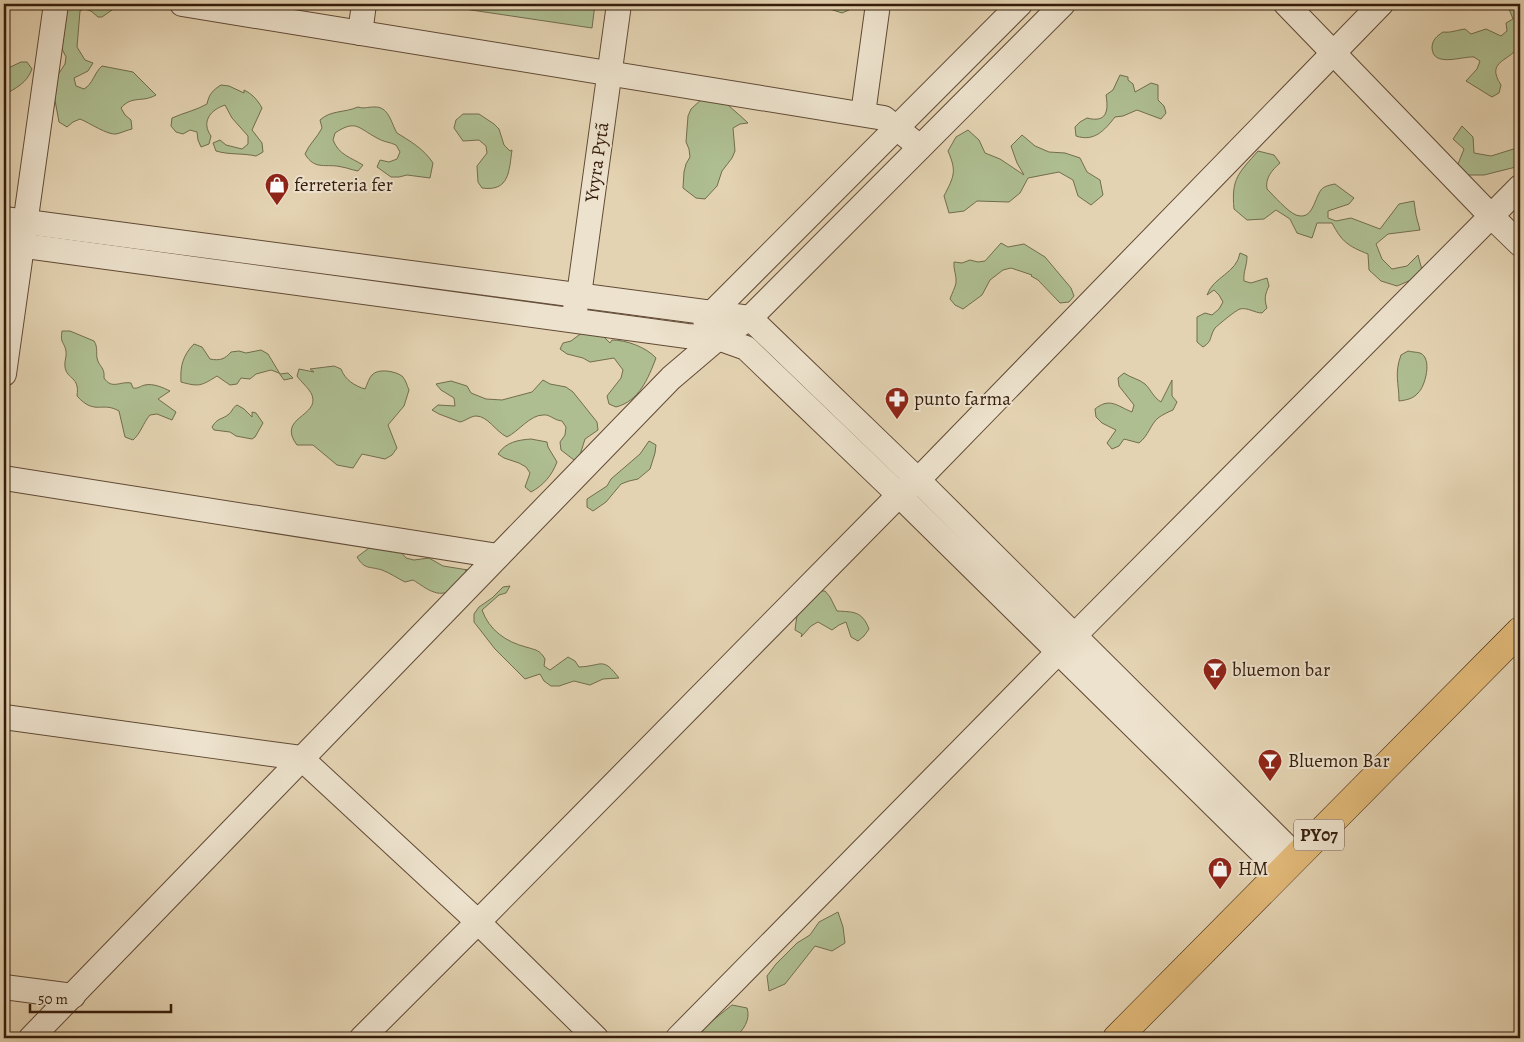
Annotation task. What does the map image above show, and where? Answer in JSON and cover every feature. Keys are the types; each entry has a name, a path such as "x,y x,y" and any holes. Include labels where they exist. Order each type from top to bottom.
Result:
{"highway":[{"name":"PY07","path":"1117,1038 1520,631"}],"street":[{"path":"4,374 14,220 56,4"},
{"path":"182,4 884,118 920,147"},
{"path":"360,33 364,4"},
{"name":"Yvyra Pytã","path":"572,320 579,295 619,4"},
{"path":"863,114 878,4"},
{"path":"671,378 687,336 714,312 1020,4"},
{"path":"31,1038 671,378 718,338 750,318 1063,4"},
{"path":"1286,4 1520,244"},
{"path":"362,1038 899,495 918,480 1381,4"},
{"path":"678,1038 1520,187"},
{"path":"14,220 750,318 918,480 1066,644"},
{"path":"12,244 687,336 718,338 746,348 899,495 1066,644 1289,864"},
{"path":"4,478 498,556"},
{"path":"4,717 301,758 478,922 596,1038"},
{"path":"4,987 73,996"}],"green space":[{"path":"69,4 111,4 113,6 112,10 102,17 98,17 91,11 84,9 80,11 77,47 85,60 93,63 88,71 74,78 76,86 84,89 102,66 133,72 156,95 146,99 133,100 121,108 131,120 132,129 112,134 80,119 67,127 59,122 52,84 65,64 66,57 60,45 58,22"},
{"path":"431,4 595,4 592,28"},
{"path":"823,4 855,4 849,10 842,13 827,8"},
{"path":"1507,4 1520,4 1520,40 1516,50 1498,65 1496,70 1497,77 1501,85 1499,93 1492,97 1466,81 1477,69 1480,61 1474,57 1449,60 1437,58 1432,45 1435,38 1443,32 1465,29 1471,34 1486,29 1501,36 1507,31 1506,23 1513,19"},
{"path":"21,62 27,62 32,69 30,74 21,85 4,95 4,70"},
{"path":"1120,75 1128,77 1128,80 1133,84 1135,92 1151,83 1158,85 1158,100 1164,106 1166,113 1161,119 1137,110 1115,117 1098,134 1088,138 1076,136 1075,127 1080,122 1087,118 1098,119 1105,115 1107,106 1106,95 1113,90"},
{"path":"221,85 229,86 244,93 244,90 254,97 262,108 252,130 262,143 263,152 256,156 216,151 213,143 220,140 226,145 242,149 248,144 248,136 232,118 225,105 211,113 207,121 208,131 211,136 209,144 201,147 197,132 190,130 183,134 176,132 171,126 172,118 207,104 212,93"},
{"path":"720,97 748,123 740,124 733,128 735,151 722,171 717,186 705,199 696,198 683,188 684,172 690,157 686,142 688,116 691,109 703,98"},
{"path":"358,107 379,107 383,109 389,116 397,133 421,149 433,163 430,178 407,175 391,177 377,167 380,160 389,162 397,159 400,152 396,145 379,139 357,126 348,126 335,133 333,140 338,149 349,158 363,165 358,171 313,163 305,154 322,128 320,120 333,113"},
{"path":"463,114 479,114 494,124 499,129 504,145 510,151 512,150 509,172 503,183 498,187 482,188 478,182 477,166 487,153 486,146 479,140 463,141 454,128 456,120"},
{"path":"1462,126 1473,137 1474,153 1491,156 1520,147 1520,166 1484,175 1468,175 1458,164 1464,149 1453,139"},
{"path":"968,130 979,140 985,153 1000,159 1024,175 1011,146 1022,135 1035,146 1049,152 1065,153 1080,158 1087,172 1100,180 1103,195 1091,205 1078,196 1073,180 1059,172 1028,178 1020,193 1009,202 977,201 964,211 949,213 944,196 952,179 953,164 948,151 956,137"},
{"path":"1258,151 1274,155 1280,163 1270,174 1267,181 1267,189 1296,215 1302,216 1310,212 1322,189 1335,184 1354,198 1349,204 1328,211 1328,218 1336,221 1351,218 1380,229 1399,204 1414,201 1420,230 1388,234 1376,244 1382,259 1392,269 1407,266 1418,255 1422,270 1411,280 1397,286 1381,281 1369,270 1368,254 1346,243 1332,223 1317,223 1312,238 1297,233 1290,219 1276,210 1264,219 1247,220 1234,209 1235,183 1241,171"},
{"path":"1001,243 1008,247 1024,244 1045,257 1071,288 1074,296 1069,302 1060,303 1032,275 1011,268 1003,270 990,280 982,295 963,309 955,305 950,299 956,283 954,262 985,261"},
{"path":"1240,253 1247,256 1244,281 1251,283 1267,278 1269,286 1265,302 1267,308 1262,313 1245,309 1238,310 1215,328 1210,341 1203,347 1197,342 1197,317 1205,313 1212,315 1219,309 1223,302 1219,295 1214,290 1207,295 1214,284 1238,260"},
{"path":"62,331 70,331 94,341 97,358 104,372 104,378 110,384 131,383 133,388 151,385 170,391 158,399 176,412 172,420 157,414 150,415 133,440 125,437 119,411 108,407 94,407 83,402 77,396 77,385 65,367 66,353 62,340"},
{"path":"583,332 599,332 610,343 612,340 618,340 636,345 656,358 642,388 631,400 616,407 609,404 607,396 621,378 623,370 614,358 590,362 567,354 560,349 563,343 571,341"},
{"path":"194,344 202,347 210,359 214,360 222,359 231,352 239,351 246,353 261,350 268,354 280,374 288,373 293,378 284,380 279,373 271,370 256,374 250,379 241,378 237,384 230,385 217,376 200,385 181,382 183,361 187,352"},
{"path":"1408,351 1420,353 1424,356 1427,366 1425,379 1421,390 1416,395 1407,400 1399,401 1398,368 1401,355"},
{"path":"334,366 341,369 351,382 365,389 371,376 378,372 387,371 395,373 405,379 409,390 404,406 388,425 397,448 392,455 385,459 362,454 353,468 337,465 313,445 297,445 292,436 292,428 313,402 311,392 297,376 299,369 314,372 310,369"},
{"path":"1124,373 1145,384 1161,402 1172,380 1172,396 1177,402 1173,410 1155,421 1139,443 1124,439 1119,446 1112,449 1107,443 1116,430 1102,423 1096,417 1095,409 1100,405 1109,403 1132,412 1134,405 1119,386 1118,378"},
{"path":"543,380 550,384 566,387 573,392 597,422 598,430 585,439 580,455 574,460 561,450 560,442 565,435 566,427 562,421 548,415 538,416 529,420 507,437 484,418 474,416 460,422 432,410 438,405 455,406 454,398 441,390 436,384 451,381 467,386 471,393 486,399 502,400 532,392"},
{"path":"237,405 252,417 252,412 256,413 263,423 252,439 236,436 230,432 214,430 212,427 218,420 227,416"},
{"path":"531,439 547,442 557,462 547,479 531,492 525,487 530,473 526,467 498,454 513,442"},
{"path":"649,441 656,445 650,469 638,479 621,484 606,502 593,511 587,507 587,499 607,486 611,479 640,454"},
{"path":"377,546 401,552 406,558 414,560 429,558 443,566 468,570 465,570 471,573 449,591 445,593 434,592 413,580 405,582 385,571 362,564 357,557 369,548"},
{"path":"510,586 506,593 499,595 482,610 489,624 499,634 512,642 539,652 545,659 544,666 550,670 568,657 575,661 579,667 605,665 619,678 603,679 590,685 574,681 559,686 551,686 544,681 540,674 525,679 495,649 474,622 474,614 479,607 503,587"},
{"path":"817,591 825,591 837,611 853,612 860,616 869,629 864,636 858,641 851,637 846,622 832,630 818,622 811,626 801,637 802,634 795,630 797,615"},
{"path":"838,912 843,927 845,943 832,951 815,946 785,984 769,991 767,976 776,964 797,943 810,935 819,922"},
{"path":"732,1005 747,1008 748,1012 746,1024 735,1038 691,1038"}],"place":[{"name":"ferreteria fer","path":"277,206"},
{"name":"punto farma","path":"897,420"},
{"name":"bluemon bar","path":"1215,691"},
{"name":"Bluemon Bar","path":"1270,782"},
{"name":"HM","path":"1220,890"}]}
